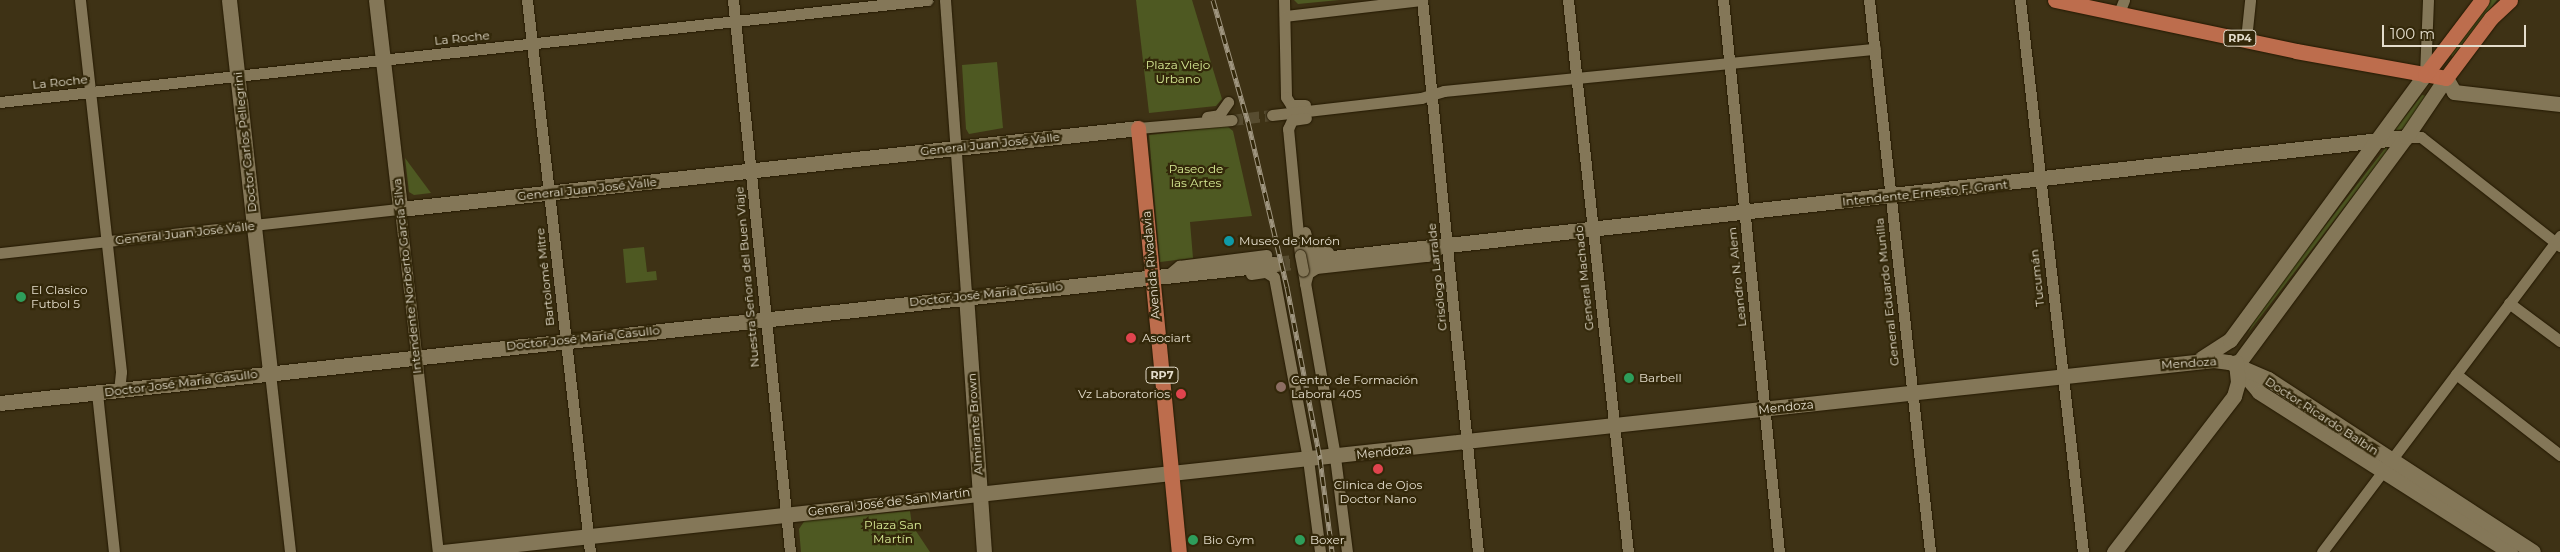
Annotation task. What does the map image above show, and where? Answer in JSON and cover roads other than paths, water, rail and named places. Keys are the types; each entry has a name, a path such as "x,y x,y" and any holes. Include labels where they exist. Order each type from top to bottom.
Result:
{"main road":[{"name":"RP4","path":"2055,0 2446,78"},
{"path":"2425,75 2482,0"},
{"path":"2446,78 2491,18 2510,0"},
{"name":"Avenida Rivadavia","path":"1138,128 1160,277 1171,473 1179,552"}],"street":[{"path":"80,0 121,372 119,390"},
{"name":"Doctor Carlos Pellegrini","path":"229,0 290,552"},
{"name":"Intendente Norberto García Silva","path":"376,0 438,552"},
{"name":"Bartolomé Mitre","path":"527,0 551,193 590,552"},
{"name":"Nuestra Señora del Buen Viaje","path":"733,0 764,318 790,552"},
{"name":"La Roche","path":"0,102 735,23 927,0"},
{"path":"944,0 966,296"},
{"path":"1284,0 1287,102 1296,106 1320,104 1334,108"},
{"path":"1284,16 1422,0"},
{"name":"Crisólogo Larralde","path":"1422,0 1478,552"},
{"name":"General Machado","path":"1568,0 1628,552"},
{"name":"Leandro N. Alem","path":"1723,0 1779,552"},
{"name":"General Eduardo Munilla","path":"1870,0 1930,552"},
{"name":"Tucumán","path":"2020,0 2082,552"},
{"path":"2118,14 2124,0"},
{"path":"2246,39 2250,0"},
{"path":"2195,361 2223,347 2378,141 2425,75 2424,37 2428,0"},
{"path":"1272,115 1576,77 1875,49"},
{"path":"2446,78 2560,94"},
{"path":"2446,78 2454,92 2560,104"},
{"path":"2237,366 2406,137 2446,78"},
{"name":"General Juan José Valle","path":"1175,124 1180,121 1219,115 1228,102"},
{"path":"1334,108 1321,115 1290,123 1305,284 1335,457 1347,552"},
{"name":"General Juan José Valle","path":"0,253 1175,124 1232,120"},
{"path":"2322,552 2509,302 2558,241 2421,137 2406,137"},
{"name":"Intendente Ernesto F. Grant","path":"1303,262 1890,197 2406,137"},
{"name":"Intendente Ernesto F. Grant","path":"1298,223 1304,229 1308,248 1313,253 1425,241 1446,246"},
{"name":"Intendente Ernesto F. Grant","path":"1305,284 1308,272 1316,268 1427,256 1446,246"},
{"path":"1270,264 1308,459 1320,552"},
{"name":"Doctor José María Casullo","path":"0,403 415,356 1270,264"},
{"name":"Almirante Brown","path":"966,296 984,552"},
{"path":"2509,302 2560,341"},
{"path":"2114,552 2234,396 2238,341 2252,310"},
{"name":"Mendoza","path":"1335,457 1913,394 2195,361 2224,361 2237,366"},
{"name":"Doctor Ricardo Balbín","path":"2237,366 2268,379 2387,466 2510,552"},
{"path":"2456,374 2560,455"},
{"path":"97,393 97,417 114,552"},
{"name":"General José de San Martín","path":"443,552 979,492 1335,457"},
{"name":"Doctor Ricardo Balbín","path":"2387,466 2533,552"}],"tunnel":[{"path":"1232,120 1272,115"},
{"path":"1275,264 1306,261"}],"railway":[{"path":"1213,0 1248,122 1287,287 1320,459 1332,552"}],"place":[{"name":"Museo de Morón","path":"1229,241"},
{"name":"El Clasico Futbol 5","path":"21,297"},
{"name":"Asociart","path":"1131,338"},
{"name":"Barbell","path":"1629,378"},
{"name":"Centro de Formación Laboral 405","path":"1281,387"},
{"name":"Vz Laboratorios","path":"1181,394"},
{"name":"Clinica de Ojos Doctor Nano","path":"1378,469"},
{"name":"Bio Gym","path":"1193,540"},
{"name":"Boxer","path":"1300,540"}],"park label":[{"name":"Plaza Viejo Urbano","path":"1178,72"},
{"name":"Paseo de las Artes","path":"1196,176"},
{"name":"Plaza San Martín","path":"893,532"}]}
